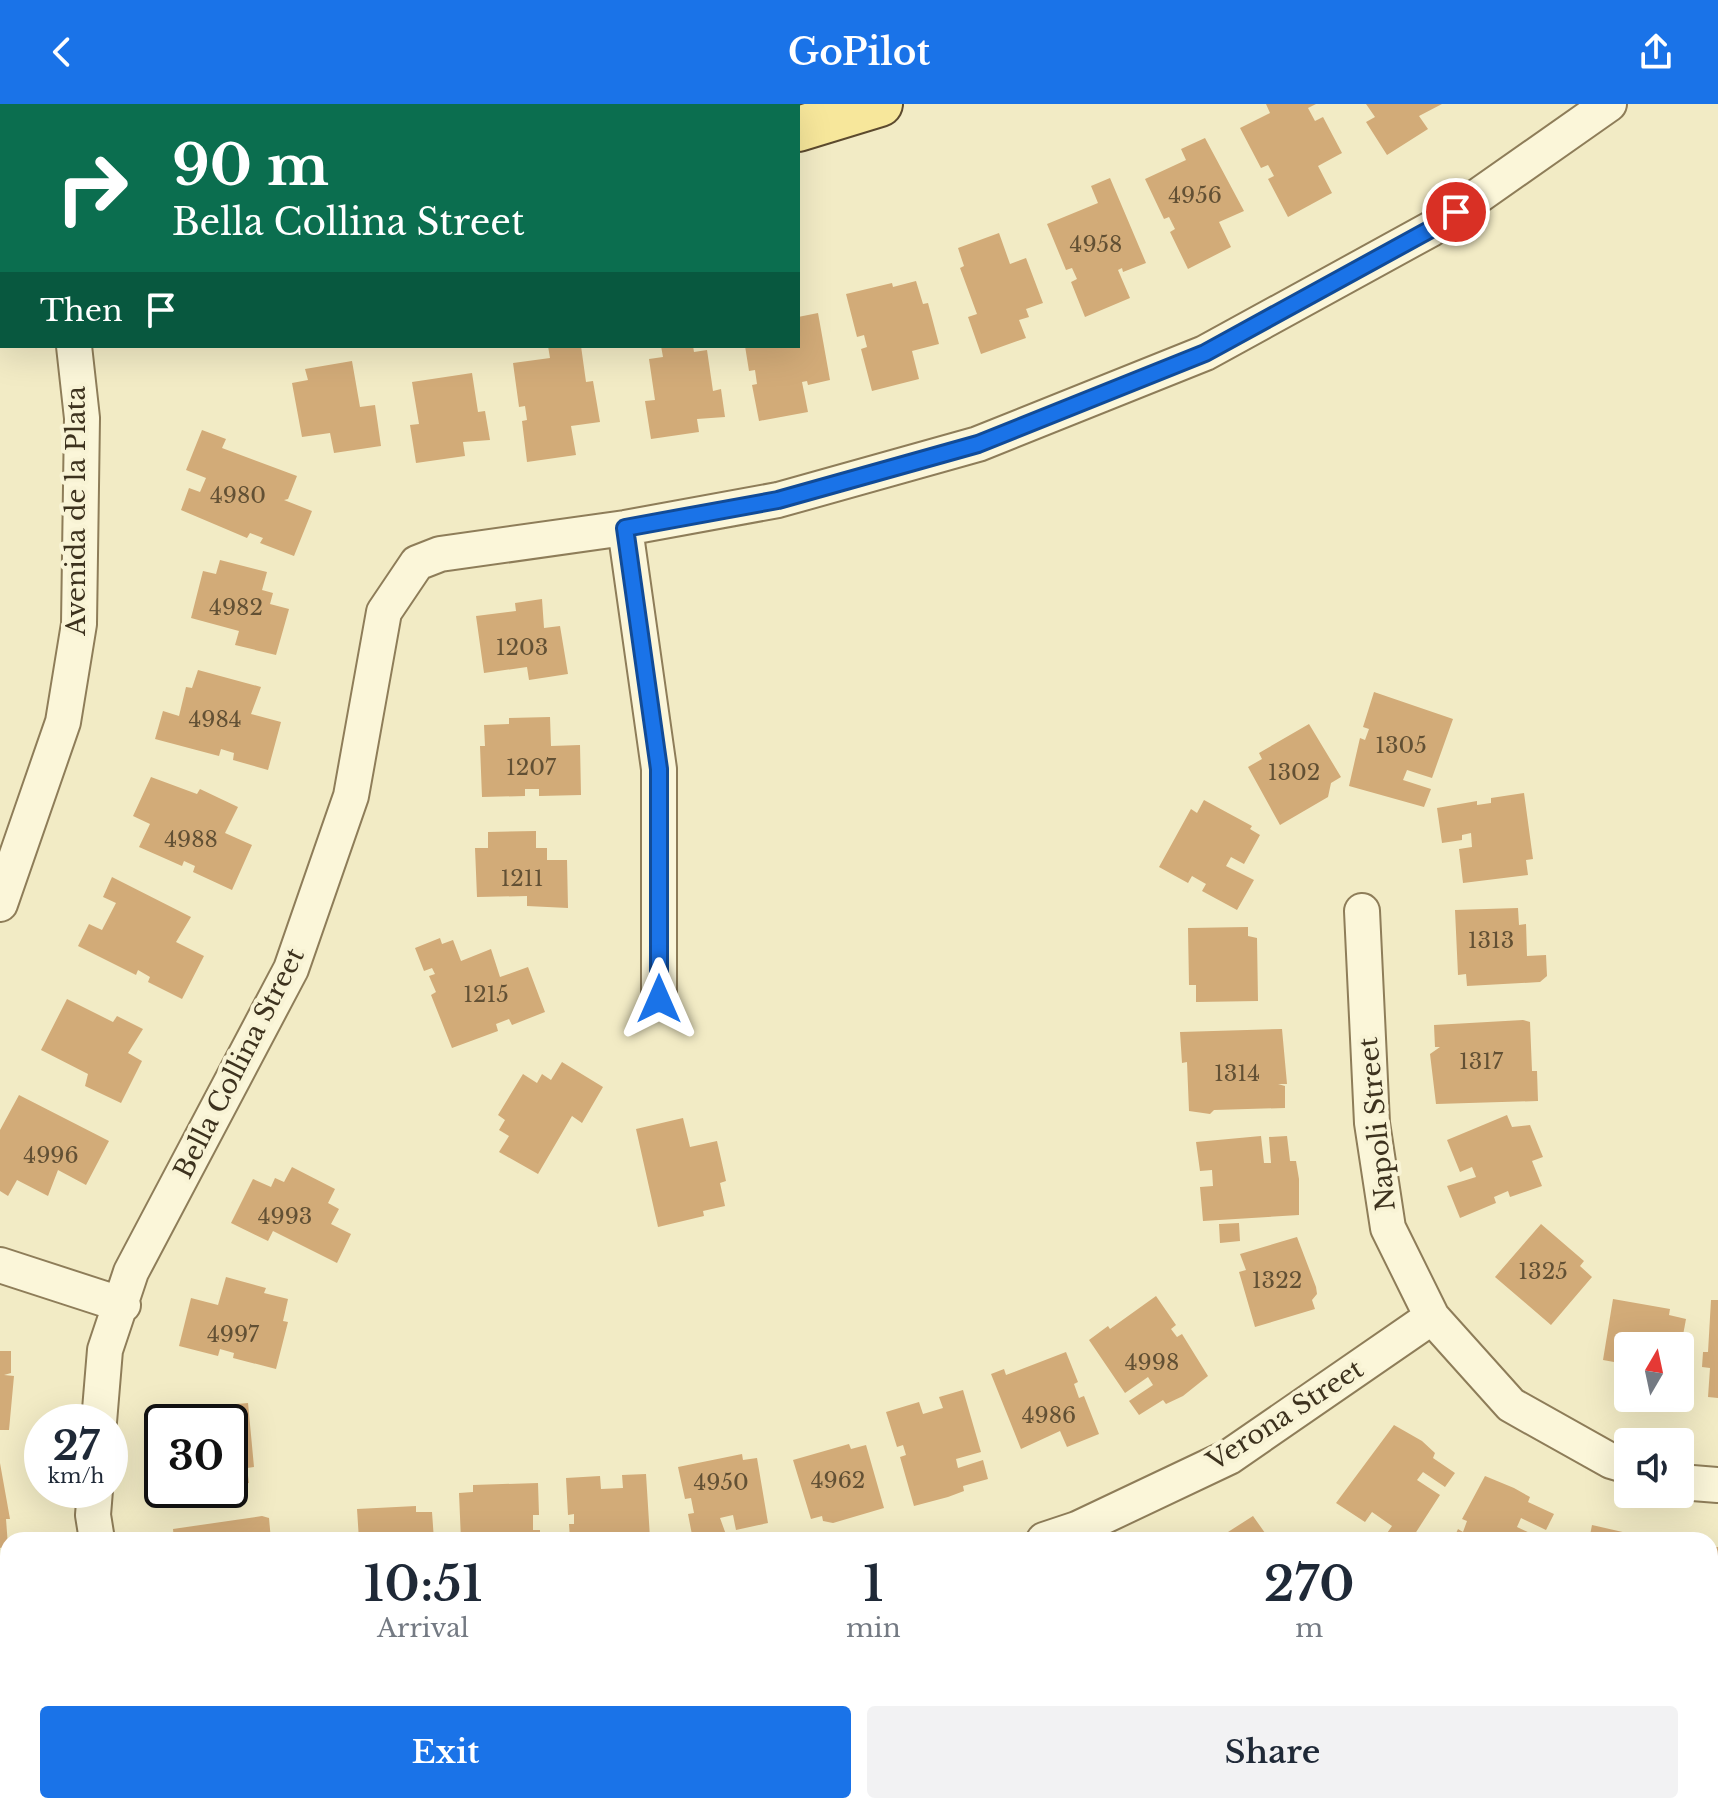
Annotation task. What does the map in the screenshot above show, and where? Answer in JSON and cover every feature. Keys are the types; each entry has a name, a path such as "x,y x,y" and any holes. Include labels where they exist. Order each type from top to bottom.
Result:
{"main road":[{"path":"800,128 880,104"}],"street":[{"name":"Bella Collina Street","path":"100,1404 105,1350 123,1305 131,1272 291,969 351,796 384,612 417,563 440,554 625,528 778,500 978,444 1205,353 1431,229 1609,104"},
{"name":"Avenida de la Plata","path":"0,904 63,722 79,624 82,418 74,348"},
{"path":"625,528 659,769 659,999"},
{"name":"Napoli Street","path":"1362,911 1372,1123 1388,1228 1432,1317 1511,1405 1614,1462"},
{"path":"0,1265 123,1305"},
{"name":"Verona Street","path":"1068,1532 1229,1457 1432,1317"},
{"path":"1694,1483 1718,1485"},
{"path":"94,1508 96,1532"}],"building":[{"path":"1266,104 1316,104 1308,108 1315,121 1323,117 1342,153 1318,166 1332,193 1288,217 1268,179 1274,176 1268,165 1261,168 1240,128 1270,113"},
{"path":"1366,104 1442,104 1419,116 1428,129 1387,155 1366,122 1375,117"},
{"path":"1205,138 1244,211 1219,222 1231,247 1188,269 1170,232 1175,229 1169,217 1164,219 1145,179 1186,160 1181,149"},
{"path":"1110,178 1146,263 1123,272 1122,268 1118,270 1130,298 1085,317 1071,282 1077,279 1072,268 1066,270 1047,224 1098,203 1091,186"},
{"path":"999,233 1010,264 1026,258 1043,303 1026,309 1029,317 1019,320 1026,338 981,354 968,317 977,314 960,268 964,266 958,248"},
{"path":"916,281 923,304 928,303 939,344 912,351 919,379 872,391 861,349 867,347 864,335 857,337 846,294 892,283 893,287"},
{"path":"818,313 830,380 808,385 807,381 802,382 808,412 759,421 752,385 757,384 755,370 749,371 745,348 800,348 800,317"},
{"path":"548,348 581,348 586,382 593,381 600,422 571,426 576,455 527,462 522,421 527,420 525,406 519,407 513,363 550,358"},
{"path":"661,348 693,348 694,352 707,350 713,391 721,389 725,417 697,419 699,432 651,439 645,401 655,400 649,359 663,357"},
{"path":"352,361 360,407 375,405 381,446 334,453 330,433 302,437 292,383 308,380 305,369"},
{"path":"472,373 478,412 485,411 490,440 463,442 465,456 416,463 410,425 419,424 412,382"},
{"path":"202,430 226,439 222,448 297,476 288,499 284,500 312,511 294,556 260,543 263,538 250,533 247,538 181,510 189,488 200,492 206,478 186,470"},
{"path":"220,560 267,572 262,590 273,593 270,604 289,609 276,655 235,645 239,631 191,618 203,571 216,574"},
{"path":"542,599 544,628 560,626 568,674 529,680 527,667 484,673 476,616 516,611 515,603"},
{"path":"198,670 261,687 251,714 281,722 268,770 233,760 234,753 221,749 219,756 155,739 163,711 179,716 186,687 192,688"},
{"path":"1374,692 1453,719 1432,778 1407,770 1403,780 1431,789 1424,807 1349,786 1360,738 1365,740 1369,729 1363,727"},
{"path":"550,717 551,746 580,745 581,795 539,796 539,789 525,789 525,796 482,797 480,746 485,746 484,725 509,724 509,718"},
{"path":"1309,724 1341,777 1331,783 1328,797 1280,825 1248,767 1262,759 1259,753"},
{"path":"151,777 197,794 200,789 238,807 225,833 252,845 232,890 193,872 195,866 184,861 182,866 139,847 150,824 133,816"},
{"path":"1524,793 1533,859 1526,860 1528,875 1463,883 1459,849 1472,847 1471,833 1462,835 1462,840 1442,843 1437,808 1477,801 1477,805 1491,803 1491,798"},
{"path":"1204,800 1252,826 1250,829 1260,835 1244,864 1231,857 1226,866 1254,880 1237,910 1202,891 1206,884 1192,876 1188,883 1159,867 1191,809 1197,813"},
{"path":"536,831 536,848 547,848 547,860 567,860 568,908 527,906 527,896 477,897 475,848 488,848 488,832"},
{"path":"112,877 191,917 176,942 204,956 182,999 148,982 150,977 138,970 136,975 78,946 89,924 102,930 116,903 103,897"},
{"path":"1518,908 1519,925 1526,924 1527,956 1546,955 1547,976 1540,982 1467,986 1466,974 1458,975 1455,910"},
{"path":"1248,927 1248,936 1257,938 1258,1001 1196,1002 1196,985 1189,985 1188,928"},
{"path":"440,938 442,944 453,940 461,961 491,949 500,977 528,967 545,1012 512,1025 509,1019 496,1024 498,1031 452,1048 431,995 436,992 429,976 435,974 432,968 424,971 415,948"},
{"path":"67,999 113,1022 117,1016 143,1029 128,1053 142,1061 121,1103 85,1086 88,1074 41,1050"},
{"path":"1530,1022 1532,1071 1537,1071 1538,1101 1436,1104 1430,1054 1440,1047 1435,1047 1434,1025"},
{"path":"1282,1029 1287,1084 1278,1084 1285,1086 1285,1108 1214,1110 1210,1114 1189,1111 1187,1062 1182,1063 1180,1032"},
{"path":"562,1062 603,1087 582,1123 572,1116 538,1174 499,1152 509,1136 499,1130 505,1120 498,1115 523,1074 537,1083 542,1074 551,1080"},
{"path":"19,1095 109,1141 86,1185 58,1170 48,1196 17,1180 8,1196 0,1191 0,1130"},
{"path":"1507,1115 1512,1127 1530,1125 1543,1157 1532,1161 1542,1186 1510,1197 1508,1191 1494,1197 1496,1203 1460,1218 1447,1186 1476,1177 1472,1167 1460,1172 1447,1140"},
{"path":"683,1118 690,1147 717,1141 726,1181 720,1183 725,1206 703,1211 704,1216 658,1227 636,1129"},
{"path":"1261,1136 1264,1163 1271,1163 1269,1137 1287,1136 1290,1161 1296,1161 1299,1179 1299,1215 1203,1221 1200,1187 1213,1186 1212,1170 1200,1171 1196,1142"},
{"path":"292,1167 335,1189 328,1203 339,1209 331,1224 351,1234 337,1263 273,1231 268,1241 231,1223 253,1179 271,1187 275,1178 284,1182"},
{"path":"1239,1223 1240,1241 1220,1243 1219,1224"},
{"path":"1541,1224 1584,1261 1580,1266 1592,1277 1551,1325 1495,1277"},
{"path":"1297,1237 1316,1287 1317,1294 1312,1300 1315,1309 1255,1327 1239,1272 1246,1270 1240,1254"},
{"path":"226,1277 266,1288 264,1293 288,1299 283,1321 288,1322 276,1369 233,1358 234,1353 220,1349 218,1356 179,1346 191,1298 218,1305"},
{"path":"1156,1296 1176,1325 1171,1329 1177,1337 1182,1334 1208,1376 1183,1396 1166,1404 1163,1400 1139,1415 1129,1401 1153,1385 1148,1377 1125,1393 1089,1340"},
{"path":"1613,1299 1670,1309 1669,1315 1686,1319 1684,1332 1614,1332 1614,1362 1603,1360"},
{"path":"1711,1300 1718,1300 1718,1398 1708,1397 1710,1368 1702,1367 1703,1352 1708,1352"},
{"path":"0,1351 11,1351 11,1373 4,1375 14,1376 9,1430 0,1430"},
{"path":"1066,1352 1078,1382 1074,1384 1079,1398 1084,1396 1099,1434 1067,1447 1060,1431 1021,1449 991,1374 1004,1369 1006,1375"},
{"path":"963,1390 981,1452 956,1459 958,1468 983,1460 988,1479 963,1486 964,1491 948,1497 914,1506 900,1457 906,1455 903,1445 897,1447 886,1412 919,1402 923,1414 943,1408 939,1397"},
{"path":"248,1403 254,1467 248,1468 248,1404 237,1404"},
{"path":"1394,1425 1422,1441 1435,1453 1433,1458 1455,1473 1445,1487 1423,1472 1417,1480 1440,1495 1416,1532 1388,1532 1392,1526 1372,1512 1365,1522 1336,1503"},
{"path":"849,1444 851,1449 866,1445 884,1508 833,1523 823,1521 822,1516 811,1519 793,1460"},
{"path":"742,1454 743,1460 757,1458 768,1523 736,1530 733,1515 720,1518 725,1532 691,1532 688,1514 694,1513 691,1498 685,1499 678,1467"},
{"path":"0,1463 10,1519 6,1519 7,1532 0,1532"},
{"path":"646,1474 650,1532 570,1532 569,1524 574,1524 574,1514 568,1515 566,1478 600,1476 601,1489 623,1488 622,1475"},
{"path":"1485,1476 1514,1488 1530,1497 1528,1502 1554,1514 1546,1530 1521,1518 1517,1527 1528,1532 1463,1532 1467,1521 1462,1519"},
{"path":"538,1483 539,1515 533,1515 533,1530 540,1532 461,1532 459,1493 473,1492 473,1485"},
{"path":"416,1506 416,1512 432,1512 433,1532 358,1532 357,1509"},
{"path":"262,1516 269,1518 270,1532 173,1532 173,1529"},
{"path":"1253,1516 1264,1532 1228,1532"},
{"path":"1592,1525 1623,1532 1591,1532"}],"route":[{"path":"659,999 659,769 625,528 778,500 978,444 1205,353 1431,229 1456,212"}]}
